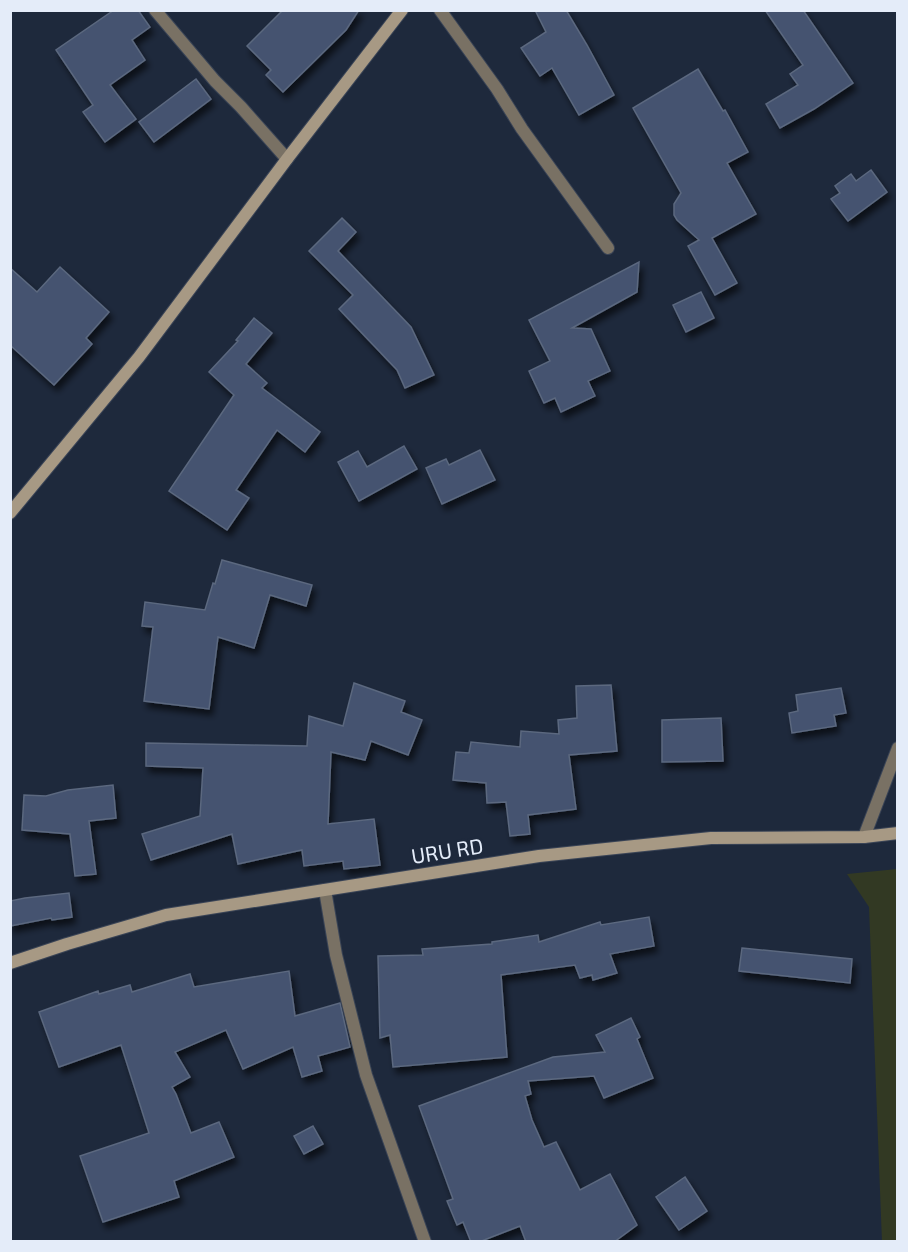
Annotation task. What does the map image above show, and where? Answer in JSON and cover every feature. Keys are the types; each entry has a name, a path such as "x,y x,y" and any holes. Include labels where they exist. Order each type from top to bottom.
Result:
{"street":[{"path":"155,10 215,81 287,159"},
{"path":"10,513 139,357 402,10"},
{"path":"440,10 608,248"},
{"path":"864,837 897,748"},
{"name":"URU RD","path":"10,963 166,915 539,855 711,838 864,837 897,834"},
{"path":"325,890 336,955 366,1075 425,1242"}],"green space":[{"path":"897,869 898,1241 882,1242 869,907 847,874"}],"building":[{"path":"114,10 138,10 150,27 132,40 145,60 110,85 136,119 105,142 83,112 93,105 56,50"},
{"path":"283,10 359,10 346,30 283,92 266,75 271,70 247,46"},
{"path":"535,10 566,10 614,95 579,115 552,68 540,76 521,48 546,32"},
{"path":"765,10 803,10 853,83 780,128 766,104 798,85 790,74 803,65"},
{"path":"698,69 723,111 725,110 748,152 727,163 756,214 712,238 737,283 715,295 688,246 699,240 674,215 674,204 681,193 633,108"},
{"path":"196,79 211,99 154,142 139,122"},
{"path":"871,170 887,192 848,221 831,199 840,193 835,186 851,174 856,181"},
{"path":"342,218 356,232 338,251 411,327 434,375 405,388 397,370 339,309 353,295 309,251"},
{"path":"639,262 637,292 572,328 591,329 610,371 588,381 595,396 561,412 555,398 544,403 529,371 550,361 529,320"},
{"path":"60,267 109,312 86,338 92,344 54,385 10,345 10,268 37,292"},
{"path":"701,292 714,318 686,332 673,305"},
{"path":"254,318 272,333 246,364 267,383 262,388 320,432 305,452 277,430 236,490 249,498 227,530 169,491 234,395 209,372 238,341 236,340"},
{"path":"404,446 417,469 359,501 338,462 358,451 367,467"},
{"path":"480,450 495,480 442,504 426,468 446,459 449,465"},
{"path":"222,560 312,585 306,606 270,595 254,648 218,637 209,709 144,701 153,627 142,626 145,602 205,610"},
{"path":"354,683 405,701 401,712 422,720 408,755 371,741 365,760 331,752 328,824 374,819 380,865 344,869 343,861 304,866 302,850 238,864 232,834 151,860 142,834 200,816 203,768 146,766 146,743 307,746 309,716 343,726"},
{"path":"611,685 617,751 569,755 576,809 528,815 530,834 510,836 506,802 487,803 486,783 453,780 456,752 469,753 471,742 520,747 521,731 559,734 558,720 577,718 576,686"},
{"path":"841,688 846,713 834,715 836,726 792,733 789,713 798,711 796,695"},
{"path":"721,718 723,761 662,762 662,720"},
{"path":"113,785 116,818 89,821 96,874 75,876 70,834 22,830 24,795 46,796 68,790"},
{"path":"69,893 72,917 52,920 51,918 10,926 10,901"},
{"path":"649,917 654,946 610,954 617,973 593,980 592,975 580,978 575,965 501,975 507,1057 393,1067 390,1035 380,1038 378,956 423,955 422,949 492,944 492,942 538,935 539,942 600,922 601,925"},
{"path":"742,948 852,959 850,983 739,971"},
{"path":"289,971 295,1016 340,1003 350,1047 318,1056 322,1071 302,1077 293,1047 243,1069 226,1030 175,1052 190,1077 172,1087 191,1133 219,1122 234,1157 174,1181 179,1197 103,1222 80,1156 149,1133 121,1045 59,1067 39,1012 98,991 99,994 130,985 132,992 190,974 194,987"},
{"path":"631,1018 640,1037 637,1039 653,1078 604,1098 594,1076 528,1081 531,1094 525,1096 532,1120 544,1147 556,1142 580,1190 610,1174 637,1225 614,1242 526,1242 520,1226 479,1242 471,1242 463,1222 457,1225 447,1201 453,1199 419,1106 553,1057 605,1052 596,1035"},
{"path":"313,1126 323,1144 304,1154 294,1136"},
{"path":"685,1177 707,1211 679,1230 656,1197"}]}
